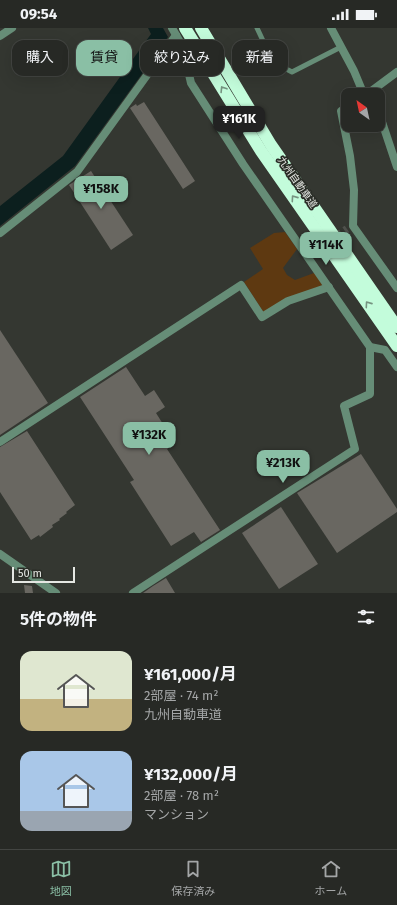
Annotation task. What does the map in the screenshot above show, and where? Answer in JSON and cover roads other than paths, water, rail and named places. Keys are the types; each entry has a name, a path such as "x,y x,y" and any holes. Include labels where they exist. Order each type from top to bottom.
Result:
{"highway":[{"name":"九州自動車道","path":"201,28 271,146 395,336"},
{"name":"九州自動車道","path":"178,30 208,66 261,150 395,336"}],"street":[{"path":"0,36 12,28"},
{"path":"331,28 362,88"},
{"path":"0,233 77,172 178,30"},
{"path":"133,593 355,449 344,406 370,394 370,347 243,164 191,82 188,70 191,61 178,30"},
{"path":"375,88 397,72"},
{"path":"385,131 397,167"},
{"path":"345,132 354,190 350,228 397,288"},
{"path":"307,256 315,251"},
{"path":"0,442 241,286 262,317 288,301 329,287"},
{"path":"370,347 385,350 397,367"},
{"path":"2,558 56,593"}],"lane":[{"path":"257,28 273,62 292,72 341,48"}],"water":[{"path":"148,28 163,28 168,37 166,40 147,40 151,34"},
{"path":"140,49 140,76 75,166 0,226 0,206 63,156 121,76 132,76 132,60"}],"tunnel":[{"path":"315,251 347,229"}]}
